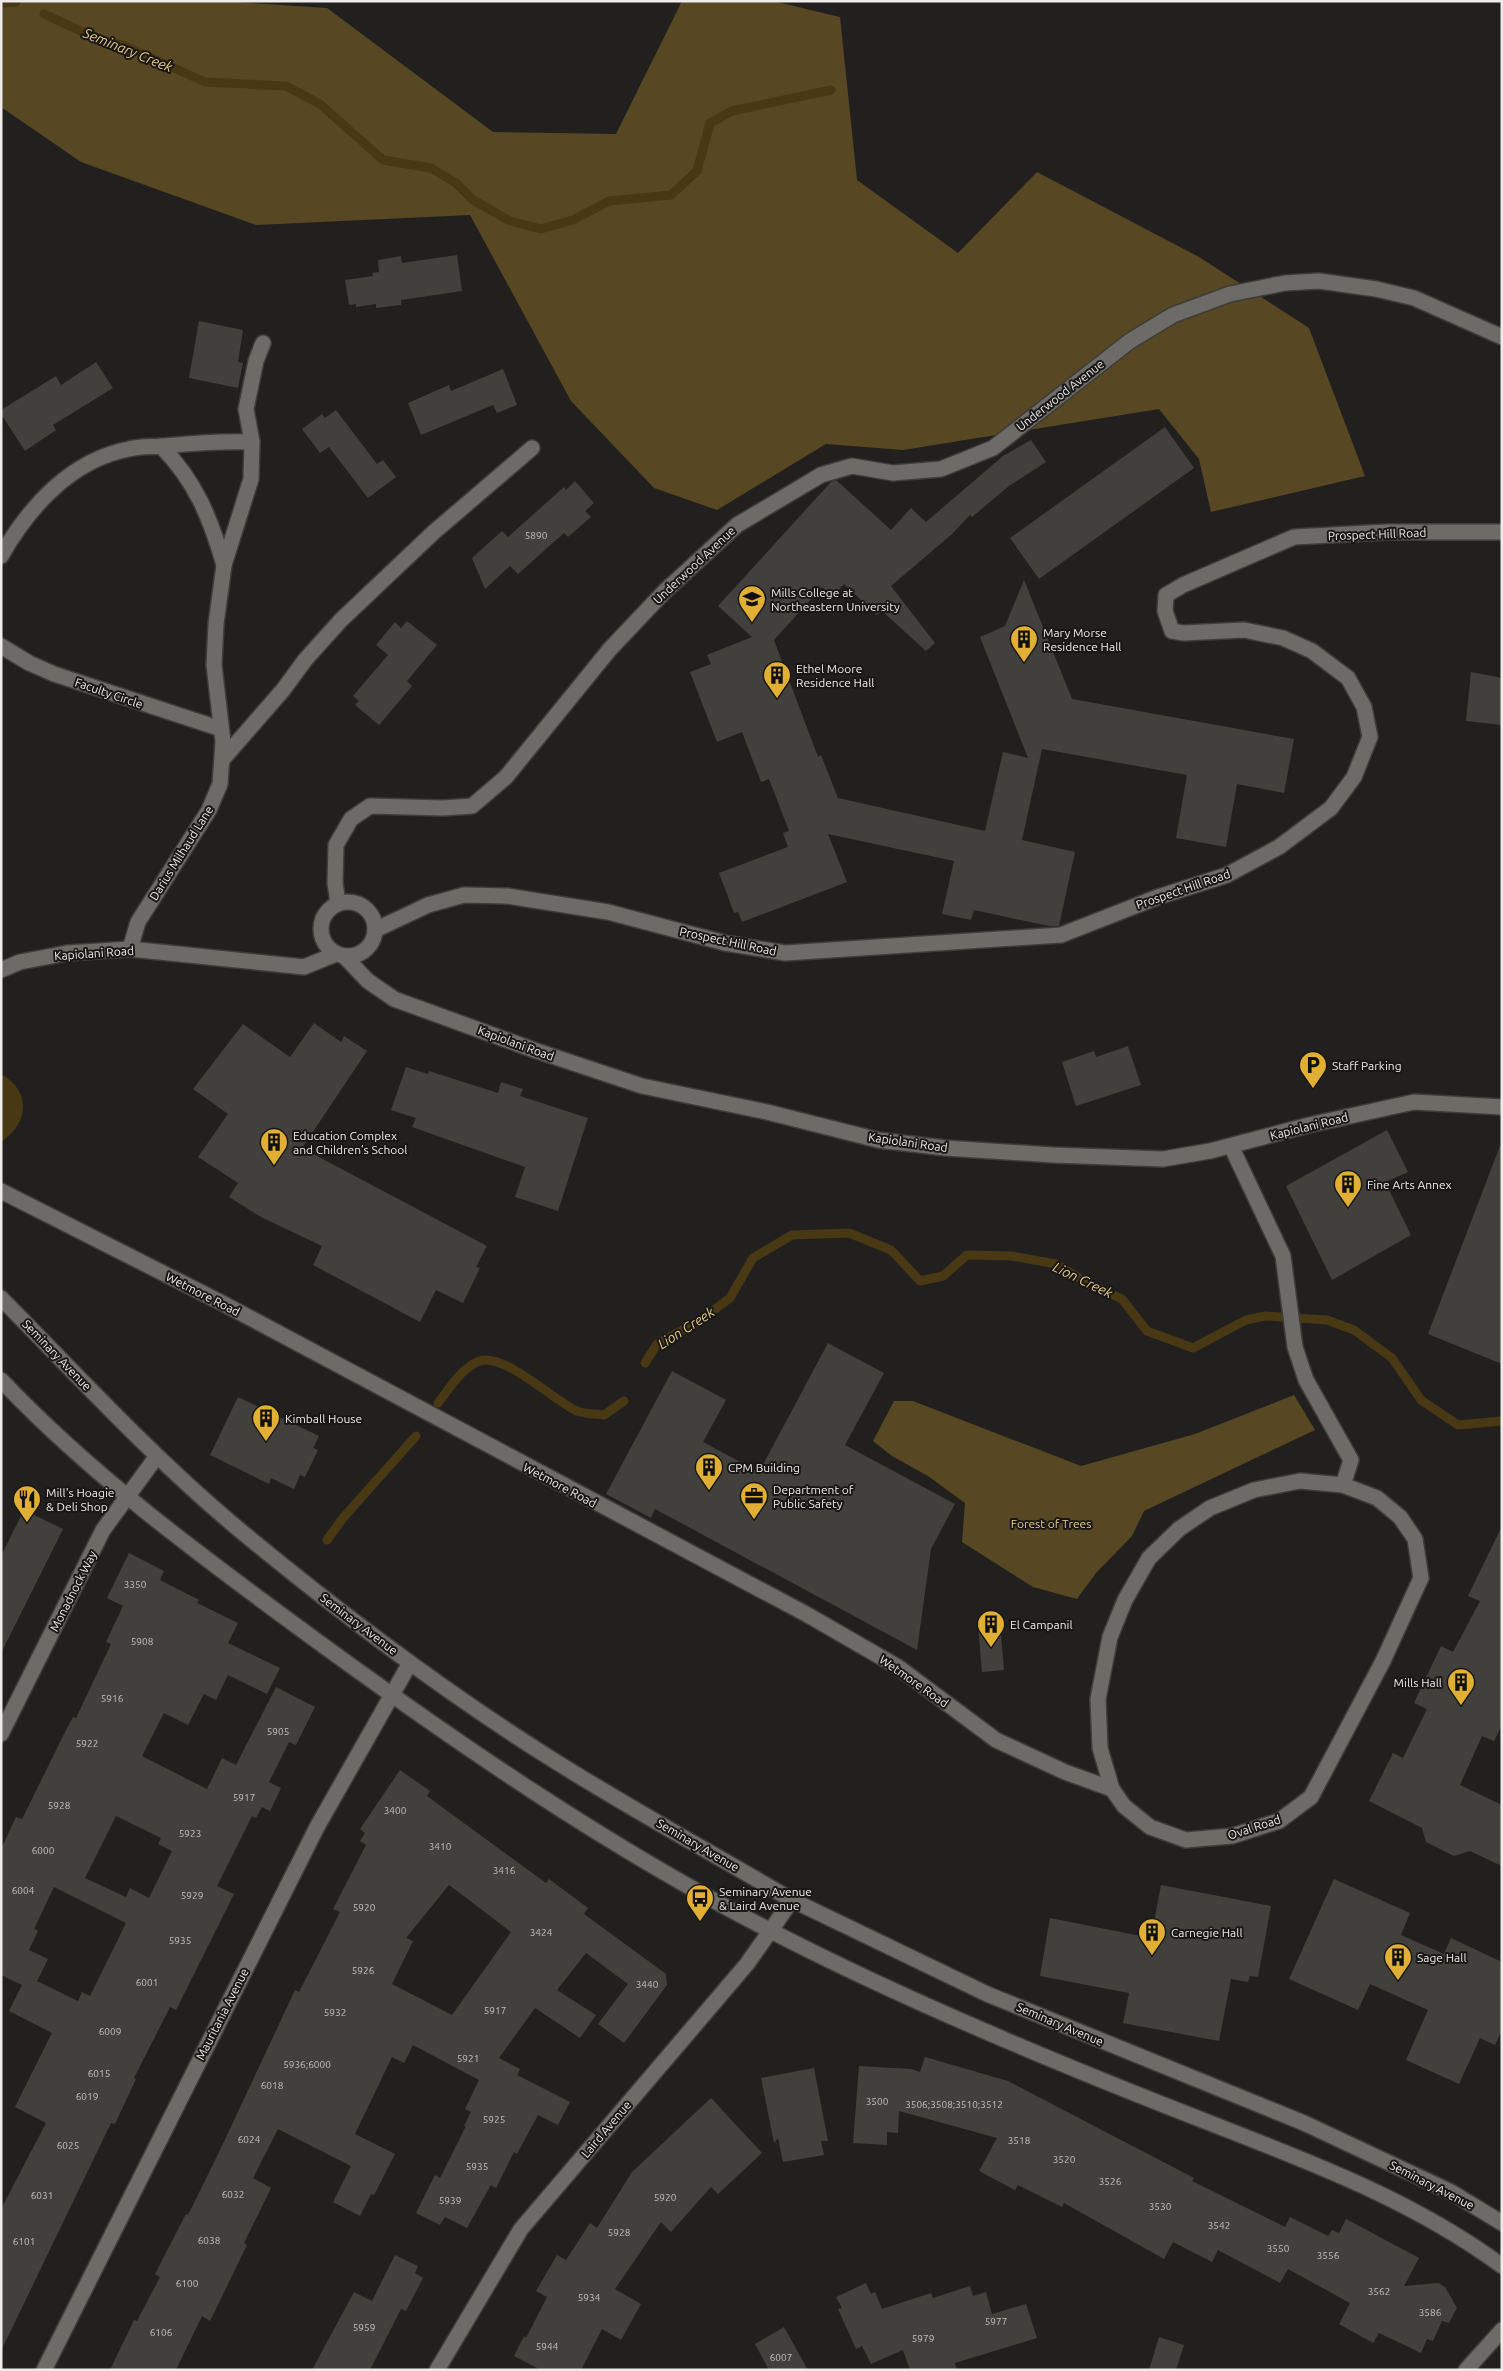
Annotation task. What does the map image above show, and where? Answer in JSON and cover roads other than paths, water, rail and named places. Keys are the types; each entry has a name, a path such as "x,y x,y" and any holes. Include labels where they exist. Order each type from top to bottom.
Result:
{"street":[{"name":"Underwood Avenue","path":"338,904 335,883 336,845 351,819 370,806 443,808 472,806 506,777 610,649 666,591 737,525 821,475 852,466 893,473 941,469 993,448 1130,341 1172,315 1230,294 1284,283 1319,281 1376,289 1414,298 1502,337"},
{"name":"Darius Milhaud Lane","path":"130,949 138,922 209,810 220,784 222,760 221,729 214,665 224,565 251,479 252,442 246,409 256,361 263,343"},
{"path":"1,556 29,514 53,487 79,469 100,459 129,449 210,441 252,442"},
{"path":"161,446 182,467 199,497 214,529 224,565"},
{"path":"222,760 283,690 305,660 340,620 434,532 532,448"},
{"name":"Prospect Hill Road","path":"375,930 428,905 464,895 507,896 608,912 725,943 785,953 1061,935 1158,897 1227,875 1280,847 1331,808 1354,777 1370,737 1364,707 1348,678 1312,650 1284,638 1244,630 1183,633 1172,631 1165,611 1166,595 1182,585 1294,537 1386,532 1502,532"},
{"name":"Faculty Circle","path":"1,646 29,663 54,674 112,695 221,729"},
{"path":"347,901 364,906 370,913 375,930 371,944 365,950 359,954 340,955 328,948 321,932 325,915 330,908 347,901"},
{"name":"Kapiolani Road","path":"1,970 20,962 67,952 130,949 304,968 340,955 368,981 394,999 534,1050 642,1086 767,1112 878,1140 944,1148 1033,1154 1163,1159 1230,1146 1310,1125 1414,1102 1502,1107"},
{"path":"1230,1146 1283,1256 1295,1347 1306,1380 1352,1460 1343,1485"},
{"name":"Wetmore Road","path":"1,1191 222,1303 806,1614 898,1666 996,1740 1065,1772 1112,1790"},
{"name":"Seminary Avenue","path":"1,1298 157,1456 240,1531 333,1606 410,1663 550,1758 792,1900 988,1994 1304,2123 1451,2192 1502,2223"},
{"path":"1,1380 37,1416 126,1496 197,1554 494,1766 604,1836 772,1932 972,2026 1289,2154 1428,2217 1502,2266"},
{"name":"Monadnock Way","path":"1,1734 104,1530 126,1496 157,1456"},
{"name":"Oval Road","path":"1300,1481 1343,1485 1377,1498 1400,1517 1415,1540 1421,1578 1383,1661 1311,1797 1279,1821 1232,1836 1186,1840 1150,1827 1124,1806 1112,1790 1100,1748 1098,1699 1110,1637 1125,1600 1149,1558 1179,1529 1210,1508 1254,1490 1300,1481"},
{"name":"Mauritania Avenue","path":"44,2370 317,1826 410,1663"},
{"name":"Laird Avenue","path":"437,2370 521,2229 747,1964 772,1932 792,1900"},
{"path":"1466,2370 1502,2330"}],"waterway":[{"name":"Seminary Creek","path":"1,3 16,2"},
{"name":"Seminary Creek","path":"44,14 100,40 125,46 205,82 286,86 320,104 383,160 431,168 456,183 473,200 510,221 541,229 573,220 609,201 671,195 697,171 710,123 732,111 831,90"},
{"name":"Lion Creek","path":"645,1363 657,1344 699,1321 730,1298 753,1258 792,1235 849,1233 891,1250 920,1281 943,1276 967,1255 1012,1256 1056,1264 1089,1284 1122,1299 1147,1331 1193,1348 1246,1320 1265,1316 1327,1320 1354,1330 1392,1358 1421,1400 1458,1425 1502,1421"},
{"name":"Lion Creek","path":"438,1403 465,1370 477,1362 487,1360 513,1369 567,1406 580,1412 604,1415 624,1401"},
{"name":"Lion Creek","path":"327,1540 343,1518 416,1436"}],"place":[{"name":"Mills College at Northeastern University","path":"752,623"},
{"name":"Mary Morse Residence Hall","path":"1024,663"},
{"name":"Ethel Moore Residence Hall","path":"777,699"},
{"name":"Staff Parking","path":"1313,1089"},
{"name":"Education Complex and Children’s School","path":"274,1166"},
{"name":"Fine Arts Annex","path":"1348,1208"},
{"name":"Kimball House","path":"266,1442"},
{"name":"CPM Building","path":"709,1491"},
{"name":"Department of Public Safety","path":"754,1520"},
{"name":"Mill's Hoagie & Deli Shop","path":"27,1523"},
{"name":"El Campanil","path":"991,1648"},
{"name":"Mills Hall","path":"1461,1706"},
{"name":"Seminary Avenue & Laird Avenue","path":"700,1922"},
{"name":"Carnegie Hall","path":"1152,1956"},
{"name":"Sage Hall","path":"1398,1981"}],"park label":[{"name":"Forest of Trees","path":"1051,1523"}]}
